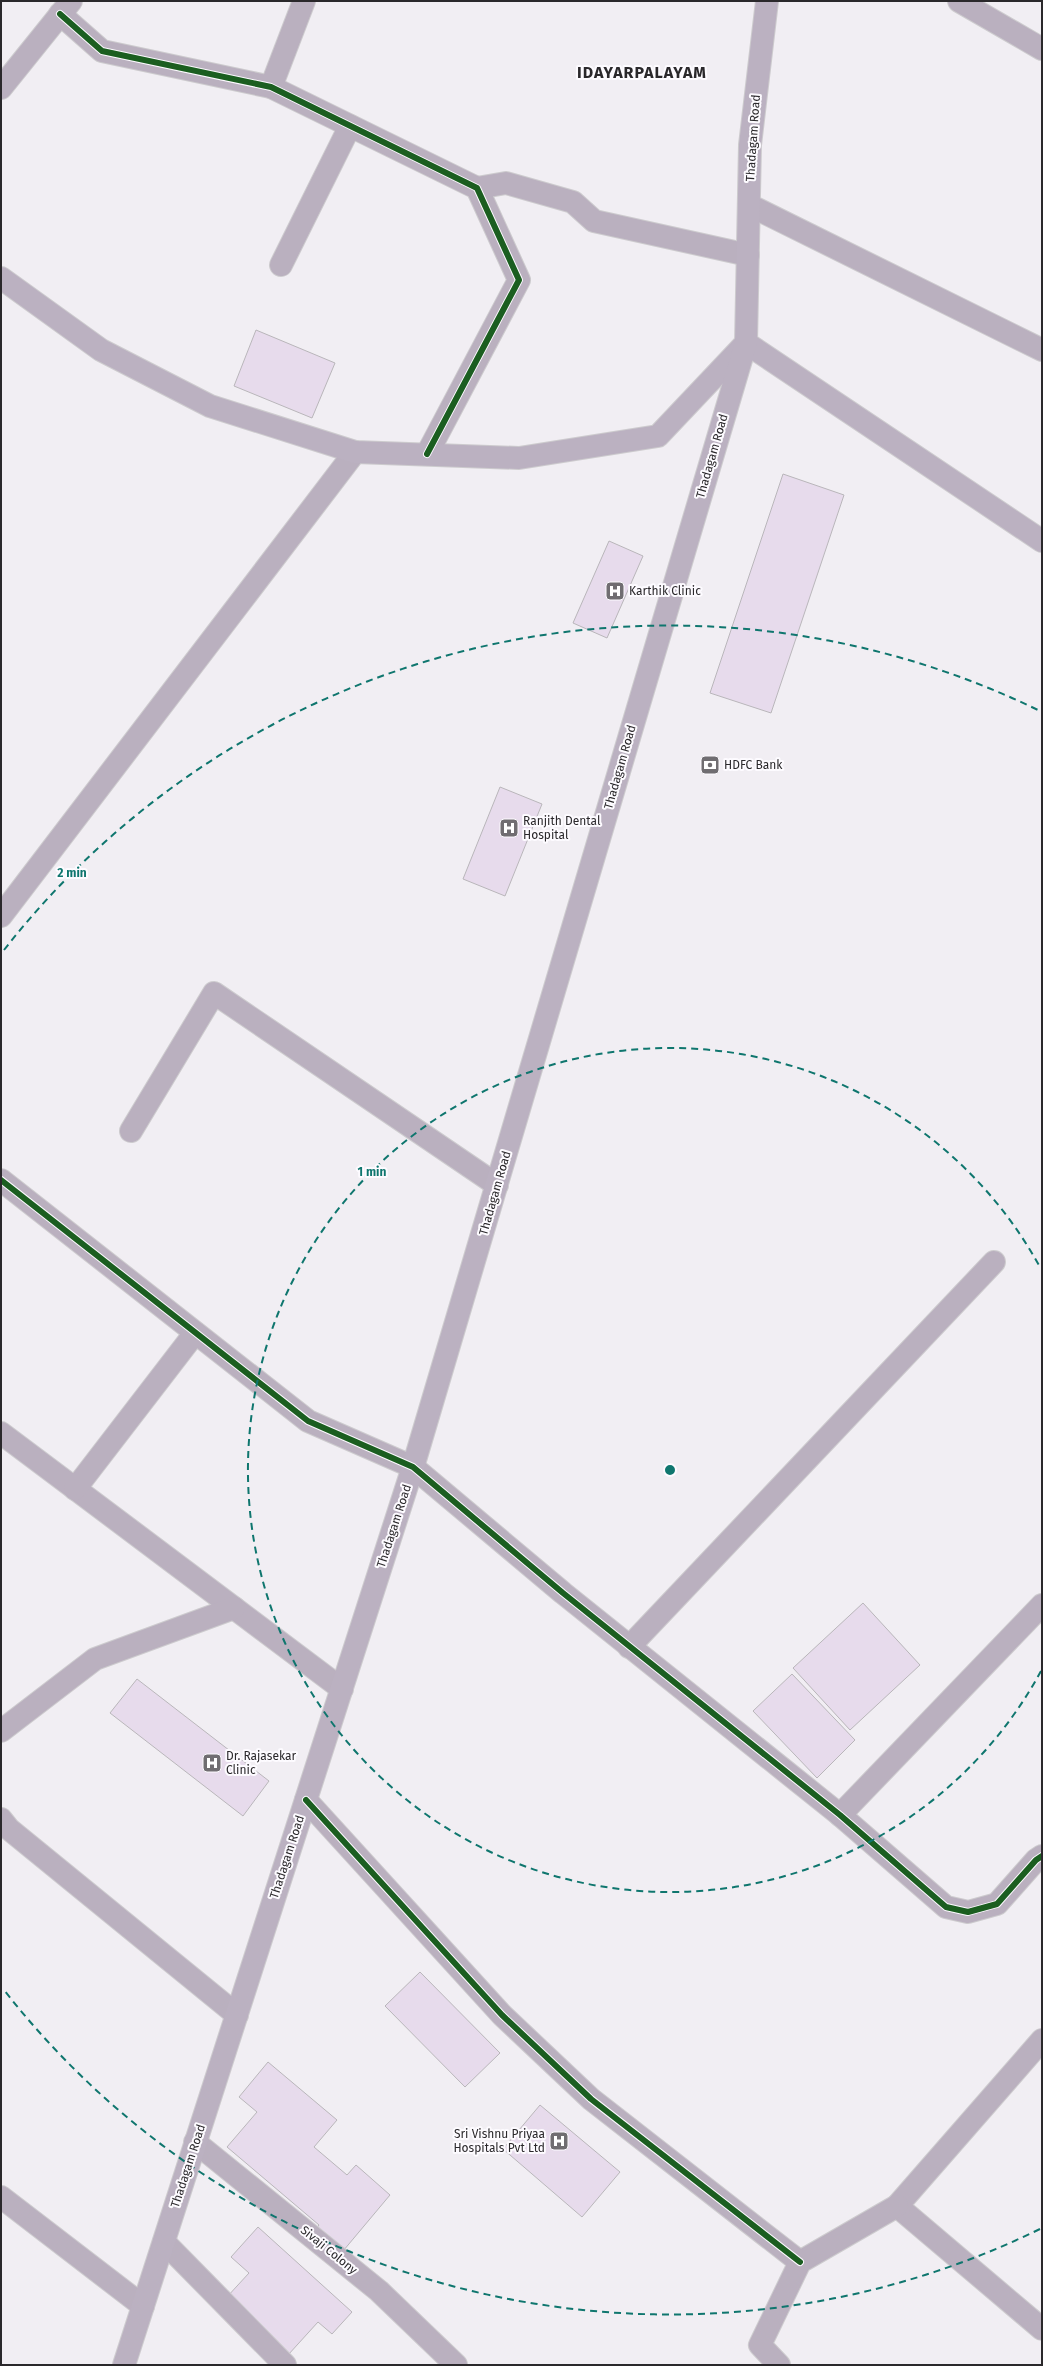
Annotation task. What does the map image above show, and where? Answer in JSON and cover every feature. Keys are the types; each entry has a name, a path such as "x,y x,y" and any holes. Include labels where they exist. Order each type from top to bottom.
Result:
{"main road":[{"name":"Thadagam Road","path":"124,2365 413,1466 746,343 750,144 767,1"},
{"path":"1,278 101,350 210,406 355,452 519,458 658,436 746,343 1042,541"}],"street":[{"path":"270,87 304,1"},
{"path":"959,1 1042,49"},
{"path":"1,88 66,8 102,51 270,87 477,188 506,183 573,202 594,221 748,254"},
{"path":"281,264 350,126"},
{"path":"427,454 519,280 477,188"},
{"path":"749,205 1042,350"},
{"path":"1,916 355,452"},
{"path":"130,1130 214,994 497,1185"},
{"path":"1,1180 308,1421 413,1466 629,1647 840,1815 946,1907 968,1912 997,1904 1036,1860 1042,1856"},
{"path":"629,1647 994,1262"},
{"path":"75,1489 195,1333"},
{"path":"1,1433 342,1689"},
{"path":"840,1815 1042,1605"},
{"path":"1,1731 95,1659 234,1608"},
{"path":"306,1800 502,2014 591,2099 800,2262"},
{"path":"4,1829 237,2015"},
{"path":"779,2365 760,2345 800,2262 897,2206 1042,2040"},
{"name":"Sivaji Colony","path":"196,2142 379,2291 456,2365"},
{"path":"1,2197 143,2306"},
{"path":"897,2206 1042,2329"},
{"path":"164,2242 285,2365"}],"building":[{"path":"256,330 335,363 312,418 234,386"},
{"path":"783,474 844,495 771,713 710,693"},
{"path":"609,541 643,556 607,638 573,623"},
{"path":"500,787 542,804 505,896 463,879"},
{"path":"863,1603 920,1665 850,1730 793,1668"},
{"path":"792,1674 855,1740 817,1778 753,1711"},
{"path":"137,1679 269,1781 243,1816 110,1713"},
{"path":"420,1972 500,2053 465,2087 385,2006"},
{"path":"268,2062 337,2120 314,2147 347,2175 356,2165 390,2195 338,2257 311,2235 319,2225 227,2147 257,2112 239,2097"},
{"path":"540,2105 620,2172 582,2217 503,2149"},
{"path":"258,2227 352,2312 332,2334 318,2322 288,2355 226,2298 249,2273 231,2257"}],"cycle path":[{"path":"60,14 102,51 271,87 477,188 519,280 427,454"},
{"path":"1,1180 308,1421 413,1467 563,1593 840,1815 946,1907 968,1912 997,1904 1036,1860 1042,1856"},
{"path":"306,1800 502,2015 591,2099 800,2262"}],"place":[{"name":"Karthik Clinic","path":"615,591"},
{"name":"HDFC Bank","path":"710,765"},
{"name":"Ranjith Dental Hospital","path":"509,828"},
{"name":"Dr. Rajasekar Clinic","path":"212,1763"},
{"name":"Sri Vishnu Priyaa Hospitals Pvt Ltd","path":"559,2141"}],"district":[{"name":"IDAYARPALAYAM","path":"642,72"}]}
